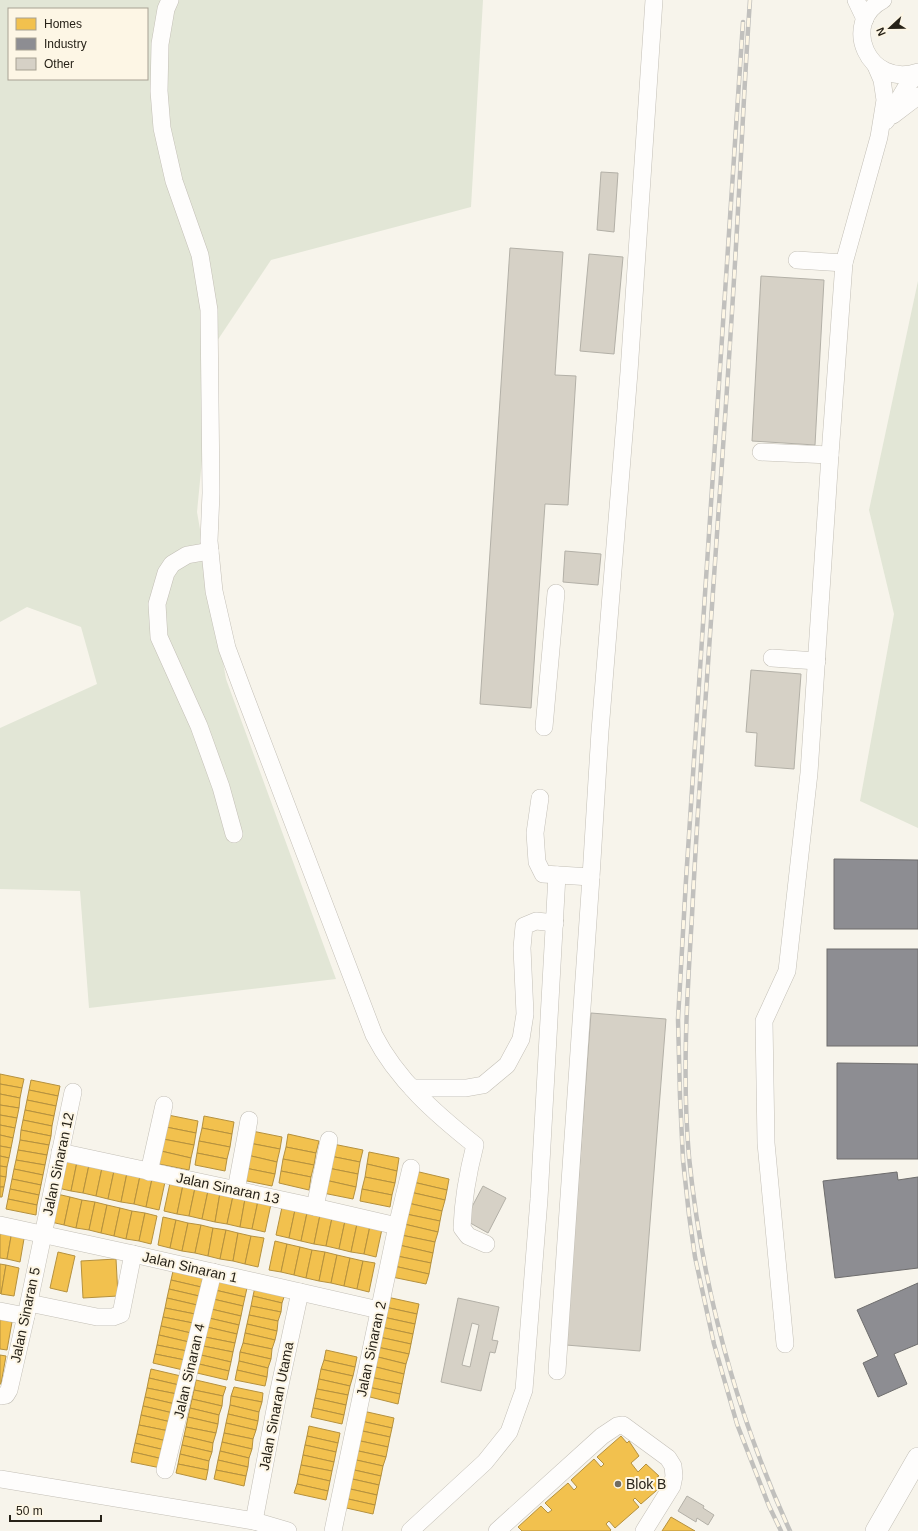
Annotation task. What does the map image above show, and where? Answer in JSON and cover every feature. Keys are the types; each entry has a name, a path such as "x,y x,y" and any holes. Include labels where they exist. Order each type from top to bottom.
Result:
{"main road":[{"path":"876,1531 918,1458"}],"street":[{"path":"170,0 166,9 160,44 159,91 162,128 174,181 200,255 209,310 211,493 209,541 214,591 227,648 374,1035 388,1059 412,1088 445,1121 475,1145 466,1187 462,1228 468,1236 486,1244"},
{"path":"557,1371 600,731 630,364 654,0"},
{"path":"856,0 865,19"},
{"path":"784,1344 766,1143 764,1021 787,972 809,773 844,263 879,137 885,100 882,80 876,66 868,56 863,44 862,32 865,19 872,9 882,0"},
{"path":"876,66 886,72 897,75 918,73"},
{"path":"879,137 888,118 908,84 918,73"},
{"path":"888,118 918,96"},
{"path":"797,260 844,263"},
{"path":"761,452 830,455"},
{"path":"210,551 187,555 172,564 169,568 157,604 159,637 199,726 221,788 234,834"},
{"path":"544,727 556,593"},
{"path":"772,658 817,661"},
{"path":"540,798 535,833 537,862 543,874 591,878"},
{"path":"410,1531 485,1462 509,1432 524,1390 539,1199 557,875"},
{"path":"412,1088 466,1088 483,1085 507,1065 521,1039 525,1014 522,948 524,926 536,921 555,923"},
{"name":"Jalan Sinaran 12","path":"42,1235 73,1092"},
{"path":"149,1172 164,1106"},
{"path":"236,1190 249,1120"},
{"path":"315,1207 329,1140"},
{"name":"Jalan Sinaran 13","path":"60,1152 397,1226"},
{"name":"Jalan Sinaran 2","path":"333,1531 397,1226 411,1168"},
{"name":"Jalan Sinaran 1","path":"0,1225 379,1310"},
{"name":"Jalan Sinaran 5","path":"3,1396 9,1390 42,1235"},
{"path":"0,1311 27,1310 97,1317 114,1317 121,1314 133,1254"},
{"name":"Jalan Sinaran 4","path":"166,1470 213,1272"},
{"name":"Jalan Sinaran Utama","path":"254,1521 277,1399 300,1292"},
{"path":"497,1531 602,1436 617,1426 623,1425 668,1458 673,1466 674,1476 672,1486 644,1531"},
{"path":"0,1479 254,1521 288,1531"}],"green space":[{"path":"0,0 483,0 471,207 271,260 213,347 197,512 226,679 336,979 89,1008 80,891 0,889 0,728 97,684 81,627 27,607 0,622"},
{"path":"918,281 918,828 860,801 894,614 869,510"}],"building: Homes":[{"path":"0,1074 24,1079 22,1088 0,1084"},
{"path":"31,1080 60,1086 58,1096 29,1090"},
{"path":"0,1084 22,1088 20,1098 0,1094"},
{"path":"29,1090 58,1096 56,1106 27,1100"},
{"path":"0,1094 20,1098 19,1108 0,1105"},
{"path":"27,1100 56,1106 54,1116 25,1110"},
{"path":"0,1105 19,1108 17,1118 0,1115"},
{"path":"25,1110 54,1116 52,1126 23,1120"},
{"path":"0,1115 17,1118 15,1128 0,1125"},
{"path":"168,1115 198,1121 196,1133 166,1127"},
{"path":"204,1116 234,1122 232,1134 202,1128"},
{"path":"23,1120 52,1126 51,1136 21,1130"},
{"path":"0,1125 15,1128 13,1138 0,1135"},
{"path":"166,1127 196,1133 194,1145 163,1139"},
{"path":"202,1128 232,1134 230,1147 199,1141"},
{"path":"21,1130 51,1136 49,1145 20,1140"},
{"path":"252,1131 282,1137 280,1149 249,1143"},
{"path":"288,1134 319,1141 316,1153 286,1147"},
{"path":"0,1135 13,1138 11,1148 0,1146"},
{"path":"163,1139 194,1145 191,1158 161,1151"},
{"path":"20,1140 49,1145 47,1155 18,1150"},
{"path":"199,1141 230,1147 227,1159 197,1153"},
{"path":"249,1143 280,1149 277,1162 247,1155"},
{"path":"333,1144 363,1150 360,1162 330,1156"},
{"path":"0,1146 11,1148 9,1158 0,1156"},
{"path":"286,1147 316,1153 314,1165 283,1159"},
{"path":"18,1150 47,1155 45,1165 16,1160"},
{"path":"161,1151 191,1158 189,1170 159,1164"},
{"path":"369,1152 399,1158 397,1171 367,1164"},
{"path":"197,1153 227,1159 225,1171 195,1165"},
{"path":"247,1155 277,1162 275,1174 245,1168"},
{"path":"0,1156 9,1158 7,1167 0,1166"},
{"path":"330,1156 360,1162 358,1174 328,1168"},
{"path":"283,1159 314,1165 311,1177 281,1171"},
{"path":"16,1160 45,1165 43,1175 14,1169"},
{"path":"64,1160 77,1162 71,1191 58,1188"},
{"path":"77,1162 89,1165 83,1193 71,1191"},
{"path":"367,1164 397,1171 395,1183 365,1177"},
{"path":"89,1165 102,1168 96,1196 83,1193"},
{"path":"0,1166 7,1167 6,1177 0,1176"},
{"path":"102,1168 114,1171 108,1199 96,1196"},
{"path":"245,1168 275,1174 272,1186 242,1180"},
{"path":"328,1168 358,1174 356,1187 325,1180"},
{"path":"14,1169 43,1175 41,1185 12,1179"},
{"path":"114,1171 127,1173 121,1202 108,1199"},
{"path":"281,1171 311,1177 309,1190 279,1183"},
{"path":"415,1171 449,1179 447,1190 413,1182"},
{"path":"127,1173 140,1176 134,1204 121,1202"},
{"path":"0,1176 6,1177 4,1187 0,1187"},
{"path":"140,1176 152,1179 146,1207 134,1204"},
{"path":"365,1177 395,1183 392,1195 362,1189"},
{"path":"12,1179 41,1185 39,1195 10,1189"},
{"path":"152,1179 165,1182 159,1210 146,1207"},
{"path":"325,1180 356,1187 353,1199 323,1193"},
{"path":"413,1182 447,1190 445,1200 410,1192"},
{"path":"170,1183 183,1185 177,1214 164,1211"},
{"path":"183,1185 195,1188 189,1216 177,1214"},
{"path":"0,1187 4,1187 2,1197 0,1197"},
{"path":"195,1188 208,1191 202,1219 189,1216"},
{"path":"10,1189 39,1195 37,1205 8,1199"},
{"path":"362,1189 392,1195 390,1207 360,1201"},
{"path":"208,1191 220,1193 215,1222 202,1219"},
{"path":"410,1192 445,1200 442,1211 408,1203"},
{"path":"220,1193 233,1196 227,1224 215,1222"},
{"path":"57,1194 70,1197 64,1225 51,1222"},
{"path":"233,1196 245,1199 240,1227 227,1224"},
{"path":"70,1197 82,1200 76,1228 64,1225"},
{"path":"8,1199 37,1205 36,1215 6,1209"},
{"path":"245,1199 258,1201 252,1229 240,1227"},
{"path":"82,1200 95,1202 89,1230 76,1228"},
{"path":"258,1201 271,1204 265,1232 252,1229"},
{"path":"95,1202 107,1205 101,1233 89,1230"},
{"path":"408,1203 442,1211 440,1221 406,1214"},
{"path":"107,1205 120,1208 114,1236 101,1233"},
{"path":"282,1207 295,1210 289,1238 276,1235"},
{"path":"120,1208 132,1211 126,1239 114,1236"},
{"path":"295,1210 307,1213 301,1241 289,1238"},
{"path":"132,1211 145,1213 139,1241 126,1239"},
{"path":"145,1213 157,1216 151,1244 139,1241"},
{"path":"307,1213 320,1215 314,1244 301,1241"},
{"path":"406,1214 440,1221 438,1232 404,1224"},
{"path":"320,1215 332,1218 326,1246 314,1244"},
{"path":"163,1217 176,1220 170,1248 158,1245"},
{"path":"332,1218 345,1221 339,1249 326,1246"},
{"path":"176,1220 188,1223 182,1251 170,1248"},
{"path":"345,1221 357,1224 351,1252 339,1249"},
{"path":"188,1223 201,1225 195,1253 182,1251"},
{"path":"357,1224 370,1226 364,1254 351,1252"},
{"path":"404,1224 438,1232 435,1242 401,1235"},
{"path":"201,1225 213,1228 208,1256 195,1253"},
{"path":"370,1226 382,1229 376,1257 364,1254"},
{"path":"0,1228 12,1231 7,1259 0,1258"},
{"path":"213,1228 226,1230 220,1259 208,1256"},
{"path":"226,1230 238,1233 233,1261 220,1259"},
{"path":"12,1231 25,1233 20,1262 7,1259"},
{"path":"238,1233 251,1236 245,1264 233,1261"},
{"path":"401,1235 435,1242 433,1253 399,1245"},
{"path":"251,1236 264,1238 258,1267 245,1264"},
{"path":"275,1241 287,1244 281,1272 269,1270"},
{"path":"287,1244 300,1247 294,1275 281,1272"},
{"path":"399,1245 433,1253 431,1263 397,1256"},
{"path":"300,1247 312,1250 306,1278 294,1275"},
{"path":"312,1250 325,1252 319,1281 306,1278"},
{"path":"58,1252 75,1256 67,1292 50,1288"},
{"path":"325,1252 337,1255 331,1283 319,1281"},
{"path":"337,1255 350,1258 344,1286 331,1283"},
{"path":"397,1256 431,1263 429,1274 394,1266"},
{"path":"350,1258 363,1261 357,1289 344,1286"},
{"path":"116,1259 118,1296 83,1298 81,1261"},
{"path":"363,1261 375,1263 369,1292 357,1289"},
{"path":"0,1264 6,1265 1,1294 0,1293"},
{"path":"6,1265 19,1268 14,1296 1,1294"},
{"path":"394,1266 429,1274 426,1284 392,1277"},
{"path":"173,1271 203,1277 201,1287 171,1280"},
{"path":"171,1280 201,1287 199,1296 169,1289"},
{"path":"217,1281 247,1288 245,1297 215,1290"},
{"path":"255,1287 285,1294 282,1303 253,1296"},
{"path":"169,1289 199,1296 197,1305 167,1298"},
{"path":"215,1290 245,1297 243,1306 213,1299"},
{"path":"253,1296 282,1303 281,1312 251,1306"},
{"path":"387,1297 419,1304 417,1314 385,1307"},
{"path":"167,1298 197,1305 195,1314 165,1308"},
{"path":"213,1299 243,1306 241,1316 211,1309"},
{"path":"251,1306 281,1312 278,1321 249,1315"},
{"path":"385,1307 417,1314 415,1324 383,1317"},
{"path":"165,1308 195,1314 193,1323 163,1317"},
{"path":"211,1309 241,1316 239,1325 209,1318"},
{"path":"249,1315 278,1321 277,1331 247,1324"},
{"path":"163,1317 193,1323 191,1333 161,1326"},
{"path":"383,1317 415,1324 413,1334 381,1327"},
{"path":"209,1318 239,1325 237,1334 207,1327"},
{"path":"0,1319 12,1322 7,1350 0,1349"},
{"path":"247,1324 277,1331 275,1340 245,1333"},
{"path":"161,1326 191,1333 189,1342 159,1335"},
{"path":"207,1327 237,1334 235,1343 205,1337"},
{"path":"381,1327 413,1334 411,1344 379,1337"},
{"path":"245,1333 275,1340 272,1349 243,1343"},
{"path":"159,1335 189,1342 187,1351 157,1345"},
{"path":"205,1337 235,1343 233,1352 203,1346"},
{"path":"379,1337 411,1344 409,1354 377,1347"},
{"path":"243,1343 272,1349 271,1359 240,1352"},
{"path":"157,1345 187,1351 185,1360 155,1354"},
{"path":"203,1346 233,1352 231,1362 201,1355"},
{"path":"377,1347 409,1354 406,1364 374,1356"},
{"path":"326,1350 357,1357 355,1367 324,1360"},
{"path":"240,1352 271,1359 268,1368 239,1361"},
{"path":"155,1354 185,1360 183,1370 153,1363"},
{"path":"0,1355 6,1356 1,1384 0,1384"},
{"path":"201,1355 231,1362 229,1371 199,1364"},
{"path":"374,1356 406,1364 404,1374 372,1366"},
{"path":"324,1360 355,1367 353,1376 321,1369"},
{"path":"239,1361 268,1368 267,1377 237,1370"},
{"path":"199,1364 229,1371 227,1380 197,1373"},
{"path":"372,1366 404,1374 402,1384 370,1377"},
{"path":"151,1369 181,1376 179,1385 149,1378"},
{"path":"321,1369 353,1376 350,1386 319,1379"},
{"path":"237,1370 267,1377 265,1386 235,1380"},
{"path":"370,1377 402,1384 400,1394 368,1387"},
{"path":"149,1378 179,1385 177,1394 147,1388"},
{"path":"319,1379 350,1386 348,1395 317,1389"},
{"path":"196,1380 226,1387 223,1396 194,1390"},
{"path":"234,1387 263,1393 262,1402 231,1396"},
{"path":"368,1387 400,1394 398,1404 366,1396"},
{"path":"147,1388 177,1394 175,1404 145,1397"},
{"path":"317,1389 348,1395 346,1405 315,1398"},
{"path":"194,1390 223,1396 222,1406 192,1399"},
{"path":"231,1396 262,1402 259,1412 230,1405"},
{"path":"145,1397 175,1404 173,1413 143,1406"},
{"path":"315,1398 346,1405 344,1415 313,1408"},
{"path":"192,1399 222,1406 219,1415 190,1408"},
{"path":"230,1405 259,1412 258,1421 228,1414"},
{"path":"143,1406 173,1413 171,1422 141,1415"},
{"path":"190,1408 219,1415 218,1424 188,1417"},
{"path":"313,1408 344,1415 342,1424 311,1417"},
{"path":"363,1411 394,1418 392,1428 361,1421"},
{"path":"228,1414 258,1421 256,1430 226,1423"},
{"path":"141,1415 171,1422 169,1431 139,1425"},
{"path":"188,1417 218,1424 216,1433 186,1427"},
{"path":"361,1421 392,1428 390,1437 358,1430"},
{"path":"226,1423 256,1430 253,1439 224,1433"},
{"path":"139,1425 169,1431 167,1441 137,1434"},
{"path":"309,1426 340,1433 338,1443 307,1436"},
{"path":"186,1427 216,1433 213,1443 184,1436"},
{"path":"358,1430 390,1437 388,1447 356,1440"},
{"path":"224,1433 253,1439 252,1449 222,1442"},
{"path":"137,1434 167,1441 165,1450 135,1443"},
{"path":"184,1436 213,1443 212,1452 182,1445"},
{"path":"307,1436 338,1443 336,1452 305,1445"},
{"name":"Blok B","path":"621,1436 627,1443 629,1441 639,1456 631,1463 638,1472 646,1464 659,1476 657,1477 664,1484 641,1504 635,1498 633,1500 639,1507 615,1528 609,1521 606,1524 611,1530 610,1531 522,1531 518,1527 541,1506 548,1513 552,1510 545,1503 568,1483 574,1490 577,1487 571,1480 594,1459 601,1467 604,1464 597,1457"},
{"path":"356,1440 388,1447 386,1457 354,1450"},
{"path":"222,1442 252,1449 249,1458 220,1451"},
{"path":"135,1443 165,1450 163,1459 133,1452"},
{"path":"182,1445 212,1452 209,1461 180,1454"},
{"path":"305,1445 336,1452 334,1462 303,1455"},
{"path":"354,1450 386,1457 383,1466 352,1459"},
{"path":"220,1451 249,1458 248,1467 218,1460"},
{"path":"133,1452 163,1459 161,1468 131,1462"},
{"path":"180,1454 209,1461 208,1470 178,1464"},
{"path":"303,1455 334,1462 332,1471 301,1465"},
{"path":"352,1459 383,1466 381,1476 350,1469"},
{"path":"218,1460 248,1467 246,1476 216,1470"},
{"path":"178,1464 208,1470 206,1480 176,1473"},
{"path":"301,1465 332,1471 330,1481 299,1474"},
{"path":"350,1469 381,1476 379,1485 348,1478"},
{"path":"216,1470 246,1476 244,1486 214,1479"},
{"path":"299,1474 330,1481 328,1491 297,1484"},
{"path":"348,1478 379,1485 377,1495 346,1488"},
{"path":"297,1484 328,1491 326,1500 294,1493"},
{"path":"346,1488 377,1495 375,1505 344,1498"},
{"path":"344,1498 375,1505 373,1514 342,1507"},
{"path":"671,1517 695,1531 662,1531"}],"building: Industry":[{"path":"834,859 918,860 918,929 834,929"},
{"path":"827,949 918,949 918,1046 827,1046"},
{"path":"837,1063 918,1064 918,1159 837,1159"},
{"path":"897,1172 898,1180 918,1177 918,1268 835,1278 823,1181"},
{"path":"918,1283 918,1344 894,1354 907,1384 878,1397 863,1363 878,1356 857,1310"}],"building: Other":[{"path":"601,172 618,173 614,232 597,230"},
{"path":"510,248 563,252 555,375 576,376 568,505 545,504 531,708 480,704"},
{"path":"589,254 623,257 614,354 580,351"},
{"path":"761,276 824,280 815,445 752,441"},
{"path":"565,551 601,554 598,585 563,582"},
{"path":"751,670 801,674 794,769 755,766 757,733 746,732"},
{"path":"591,1013 666,1019 640,1351 566,1345"},
{"path":"483,1186 506,1198 488,1233 465,1220"},
{"path":"458,1298 499,1307 492,1340 498,1341 495,1353 490,1352 481,1391 441,1382","holes":["472,1323 479,1325 470,1367 462,1365"]},
{"path":"687,1496 704,1506 703,1508 714,1515 708,1525 697,1518 696,1522 678,1511"}],"railway":[{"path":"750,0 732,309 696,839 687,1006 686,1097 689,1157 695,1205 712,1301 724,1348 753,1441 790,1531"},
{"path":"743,22 678,1019 683,1160 695,1257 714,1344 737,1424 769,1506 781,1531"}],"place":[{"name":"Blok B","path":"618,1484"}]}
